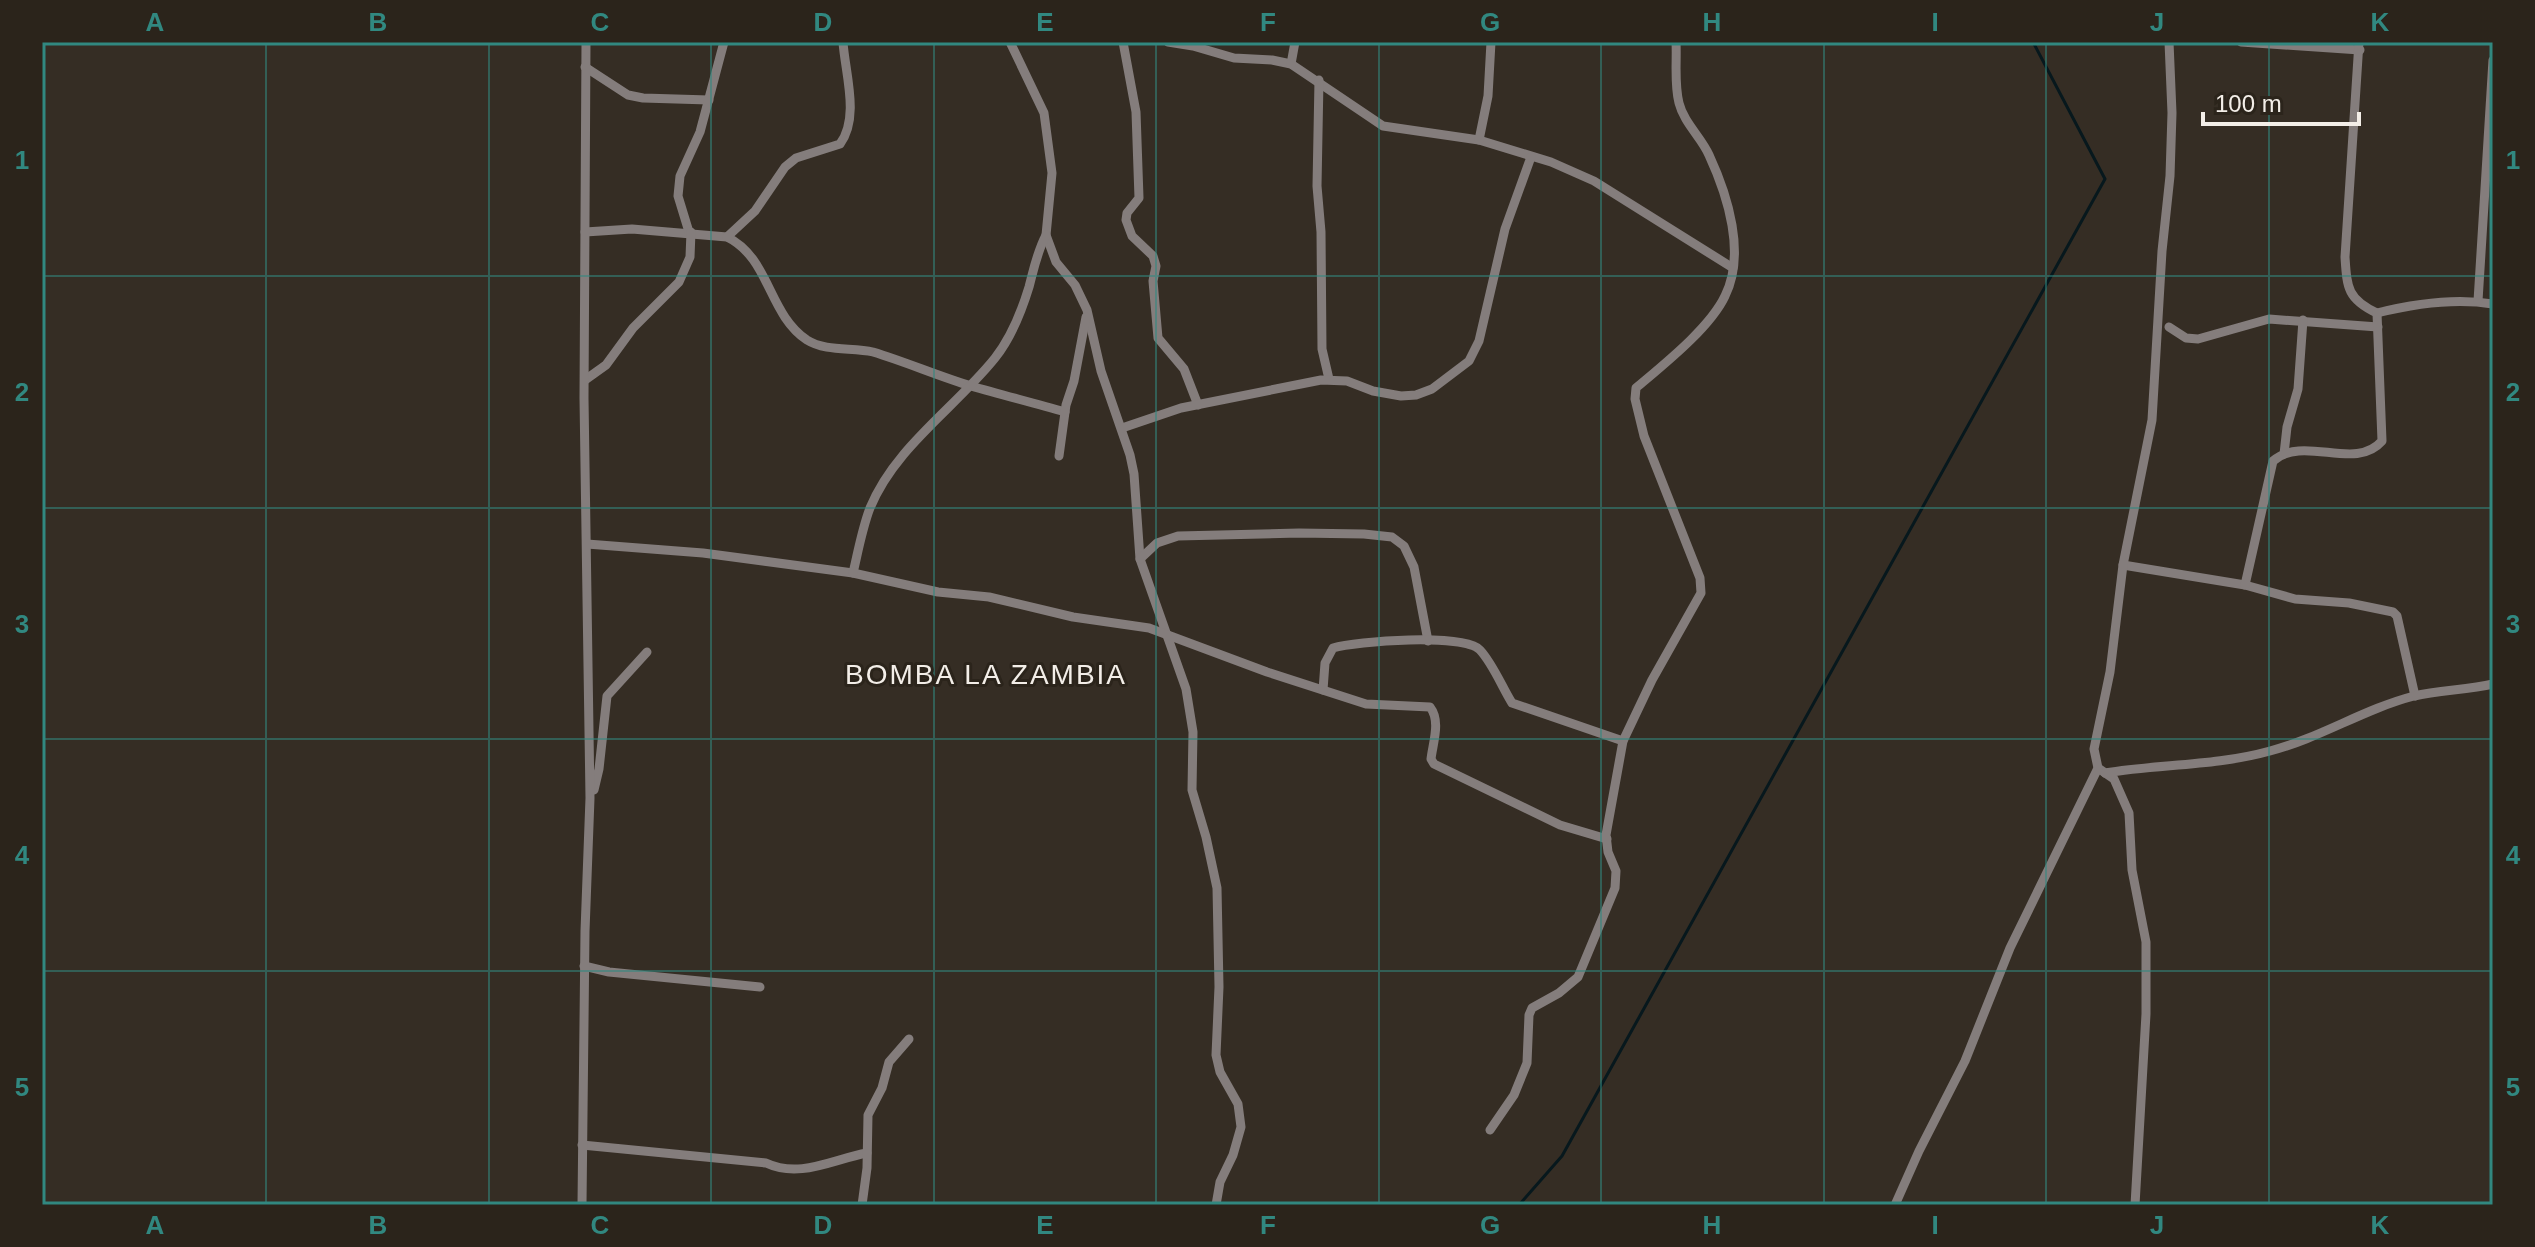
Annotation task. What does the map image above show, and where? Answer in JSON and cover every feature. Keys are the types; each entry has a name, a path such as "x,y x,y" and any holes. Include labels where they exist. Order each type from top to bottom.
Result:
{"street":[{"path":"582,1205 584,966 590,798 585,380 586,42"},
{"path":"585,380 606,365 633,328 679,282 690,257 690,232 678,196 680,176 700,132 724,42"},
{"path":"727,237 755,211 785,167 796,158 840,144 843,140 850,110 843,42"},
{"path":"853,573 870,509 880,489 926,430 995,357 1017,317 1029,287 1037,252 1046,235 1052,173 1044,113 1010,42"},
{"path":"1123,42 1136,112 1139,176 1139,198 1127,213 1126,220 1128,229 1153,256 1156,266 1153,281 1158,338 1184,369 1198,405"},
{"path":"1168,42 1213,47 1234,58 1291,64 1383,126 1479,140 1551,162 1594,181 1733,268"},
{"path":"1291,64 1295,42"},
{"path":"1479,140 1486,107 1491,42"},
{"path":"1490,1130 1514,1095 1527,1063 1532,1008 1559,993 1578,977 1615,888 1616,871 1607,839 1623,741 1652,680 1701,593 1700,578 1690,547 1644,436 1635,399 1636,388 1685,346 1723,300 1733,268 1733,229 1723,194 1709,154 1692,130 1679,103 1676,42"},
{"path":"2135,1205 2146,1014 2146,942 2132,870 2129,813 2114,779 2102,770 2094,749 2110,672 2123,565 2152,420 2162,251 2170,176 2172,113 2169,42"},
{"path":"2241,42 2360,46 2345,257 2347,286 2351,296 2377,313 2399,307 2478,301 2493,304"},
{"path":"2478,301 2493,60"},
{"path":"585,67 628,95 709,100"},
{"path":"1319,80 1317,186 1321,232 1322,349 1329,379"},
{"path":"1122,428 1198,405 1329,379 1347,381 1388,394 1416,395 1432,389 1469,361 1479,341 1505,229 1531,157"},
{"path":"585,232 632,229 727,237 741,243 749,252 769,285 778,309 807,340 868,351 917,365 968,385 1065,412"},
{"path":"1046,235 1056,262 1075,285 1087,310 1101,371 1122,428 1134,474 1140,559 1186,689 1193,732 1192,790 1217,888 1219,987 1216,1055 1220,1072 1240,1111 1241,1127 1233,1155 1220,1182 1216,1205"},
{"path":"1059,456 1087,310"},
{"path":"2245,585 2273,461 2284,454 2312,450 2361,454 2375,450 2382,441 2377,313"},
{"path":"2169,327 2186,338 2198,339 2269,319 2378,327"},
{"path":"2284,454 2287,427 2298,389 2303,320"},
{"path":"1140,559 1157,543 1178,536 1299,533 1392,537 1404,546 1414,567 1428,641"},
{"path":"587,544 703,553 853,573 938,592 989,597 1073,617 1149,628 1366,704 1430,707 1435,712 1436,723 1431,759 1434,764 1560,825 1607,839"},
{"path":"2123,565 2245,585 2295,599 2349,603 2393,612 2397,616 2415,696"},
{"path":"1323,690 1325,663 1333,648 1385,640 1458,641 1472,644 1480,650 1512,703 1623,741"},
{"path":"593,793 599,769 607,696 647,652"},
{"path":"2102,770 2191,765 2268,752 2415,696 2493,684"},
{"path":"1895,1205 1965,1061 2010,948 2102,770"},
{"path":"584,966 609,972 760,987"},
{"path":"862,1205 868,1115 882,1088 889,1062 909,1039"},
{"path":"582,1145 766,1163 778,1169 833,1164 841,1157 867,1153"}],"waterway":[{"path":"1519,1205 1562,1156 2105,179 2033,42"}],"district":[{"name":"BOMBA LA ZAMBIA","path":"986,674"}]}
